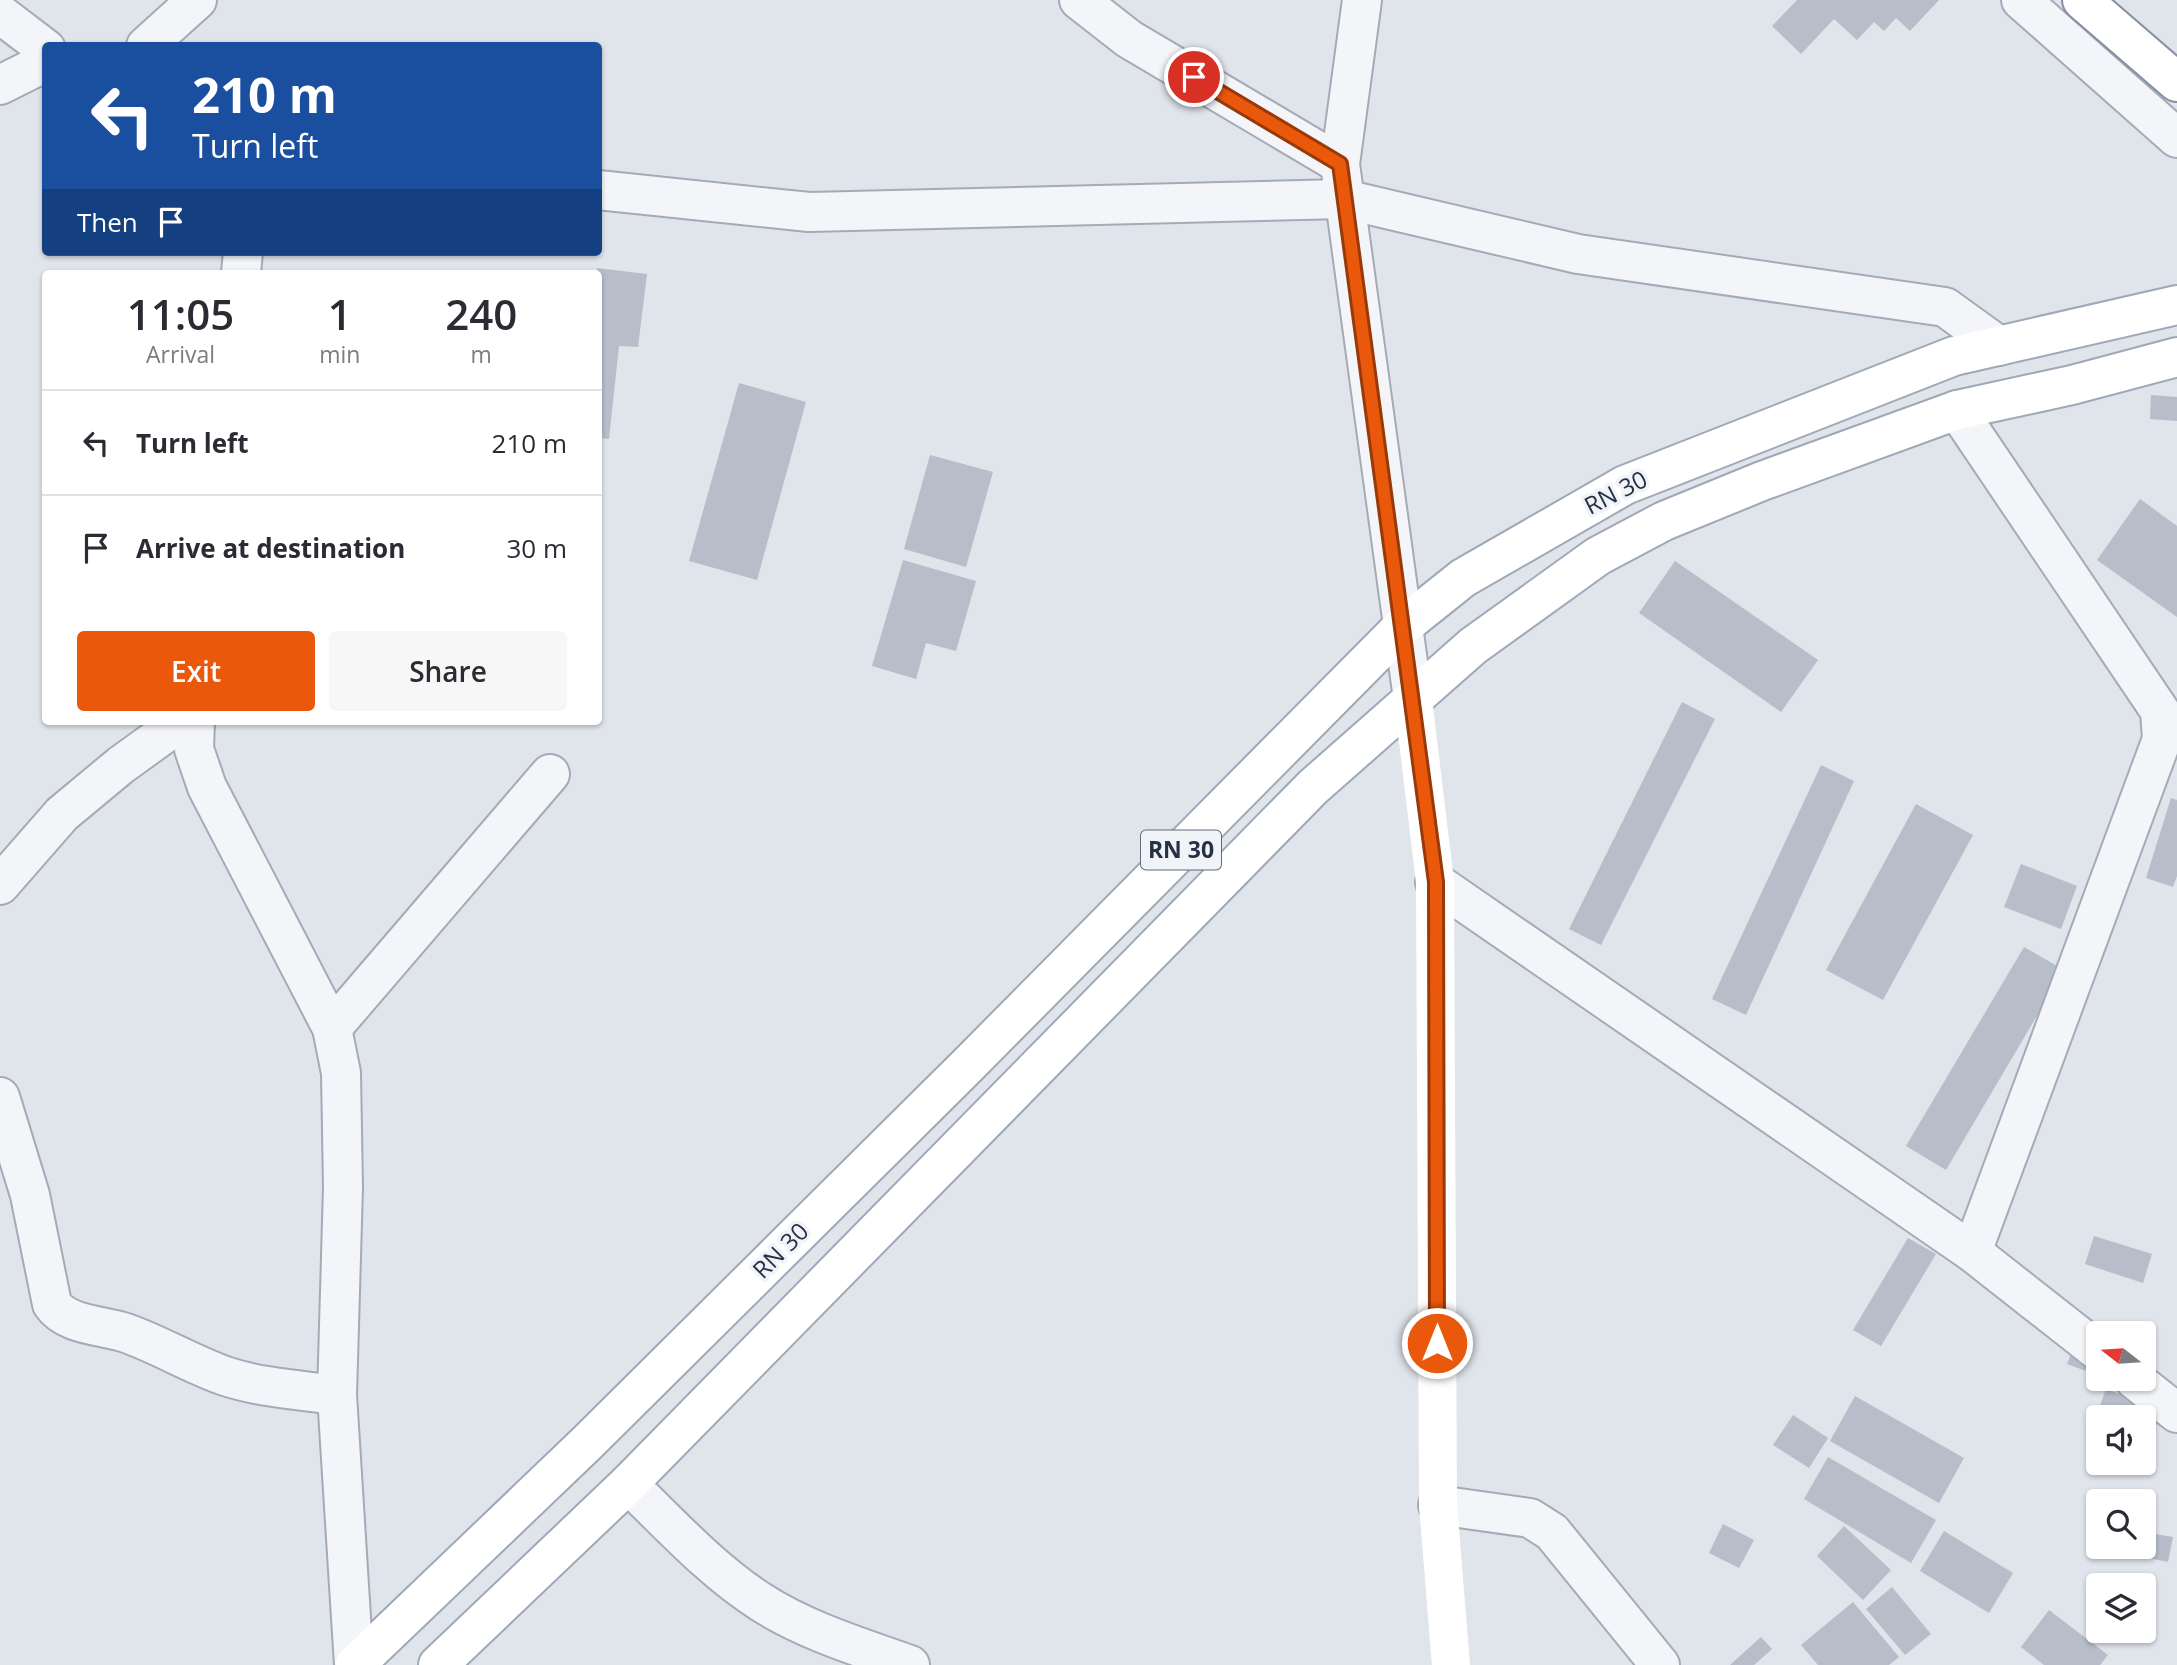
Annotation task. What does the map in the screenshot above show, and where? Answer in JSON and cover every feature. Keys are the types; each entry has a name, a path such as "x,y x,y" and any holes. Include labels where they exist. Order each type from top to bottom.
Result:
{"main road":[{"path":"2082,0 2177,82"},
{"name":"RN 30","path":"355,1665 704,1327 1403,626 1463,578 1625,485 1954,356 2177,304"},
{"name":"RN 30","path":"452,1660 628,1485 1312,787 1473,646 1598,556 1664,522 1750,486 1957,410 2072,385 2177,357"},
{"path":"1413,699 1436,882 1438,1505 1451,1665"}],"street":[{"path":"150,42 197,0"},
{"path":"1079,0 1129,39 1342,181 1578,254 1945,307 1999,346"},
{"path":"1363,0 1342,181 1413,699"},
{"path":"2021,0 2177,138"},
{"path":"0,14 42,46"},
{"path":"0,85 42,64"},
{"path":"602,190 809,212 1342,181"},
{"path":"1957,410 2160,711 2163,726 2162,739 1972,1252"},
{"path":"0,885 62,814 121,765 176,725"},
{"path":"195,725 194,749 206,787 332,1028 341,1073 343,1187 337,1395 355,1665"},
{"path":"332,1028 550,774"},
{"path":"1436,882 1972,1252 2086,1342"},
{"path":"0,1097 15,1204 57,1312 68,1318 128,1334 229,1377 272,1387 337,1395"},
{"path":"2149,1391 2177,1413"},
{"path":"628,1485 717,1569 762,1603 816,1630 910,1665"},
{"path":"1438,1505 1530,1517 1552,1532 1660,1665"}],"building":[{"path":"1797,0 1939,0 1910,31 1896,18 1884,31 1874,22 1857,40 1834,19 1801,54 1772,26"},
{"path":"597,268 647,274 638,347 619,346 609,439 602,438 602,270"},
{"path":"739,383 806,402 757,580 689,561"},
{"path":"2151,395 2177,397 2177,421 2150,419"},
{"path":"930,455 993,472 966,567 904,549"},
{"path":"2140,499 2177,526 2177,617 2097,560"},
{"path":"903,560 976,581 956,651 926,643 916,679 872,666"},
{"path":"1675,561 1818,660 1781,712 1639,613"},
{"path":"1682,702 1715,719 1601,945 1569,929"},
{"path":"1821,765 1854,781 1746,1015 1712,999"},
{"path":"2171,798 2177,800 2177,876 2173,887 2146,878"},
{"path":"1916,804 1973,835 1883,1000 1826,970"},
{"path":"2021,864 2077,886 2061,929 2004,907"},
{"path":"2024,947 2064,970 1946,1170 1906,1146"},
{"path":"2094,1236 2152,1254 2143,1283 2085,1264"},
{"path":"1908,1238 1936,1254 1881,1346 1853,1330"},
{"path":"2072,1351 2086,1356 2086,1371 2067,1364"},
{"path":"2105,1391 2111,1391 2149,1405 2100,1405"},
{"path":"1855,1396 1964,1458 1939,1503 1830,1441"},
{"path":"2156,1408 2162,1410 2156,1426"},
{"path":"1793,1415 1828,1438 1809,1468 1773,1445"},
{"path":"1828,1457 1936,1520 1911,1563 1804,1499"},
{"path":"1723,1524 1754,1540 1739,1568 1709,1553"},
{"path":"1844,1526 1891,1570 1863,1600 1817,1556"},
{"path":"1944,1531 2013,1573 1989,1613 1920,1571"},
{"path":"2156,1534 2173,1537 2168,1562 2154,1559 2156,1559"},
{"path":"1892,1587 1931,1634 1905,1655 1866,1609"},
{"path":"1853,1602 1899,1657 1889,1665 1818,1665 1801,1645"},
{"path":"2049,1610 2086,1638 2086,1643 2092,1643 2108,1655 2100,1665 2044,1665 2021,1647"},
{"path":"1761,1637 1772,1649 1754,1665 1730,1665"}],"route":[{"path":"1194,77 1340,164 1436,882 1437,1343"}]}
